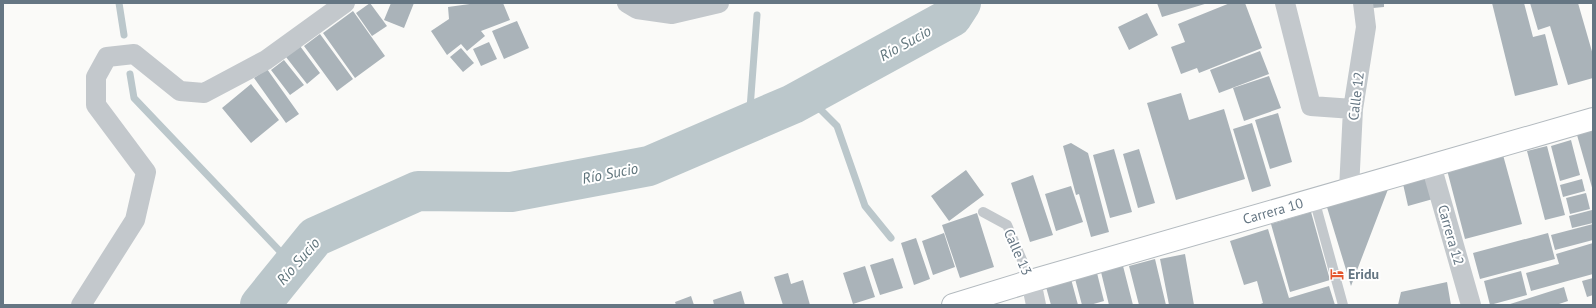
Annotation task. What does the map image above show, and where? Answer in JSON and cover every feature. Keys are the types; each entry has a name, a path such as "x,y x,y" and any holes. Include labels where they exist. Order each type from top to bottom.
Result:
{"main road":[{"name":"Carrera 10","path":"953,305 1031,281 1593,119"}],"street":[{"path":"81,305 135,220 146,172 96,105 96,77 107,57 134,54 180,91 204,93 266,60 345,3"},
{"path":"627,3 637,9 672,14 719,3"},
{"path":"1285,3 1312,106 1353,109"},
{"name":"Calle 12","path":"1349,189 1353,109 1366,27 1363,3"},
{"name":"Carrera 12","path":"1431,165 1471,305"},
{"name":"Calle 13","path":"1031,281 1036,305"}],"lane":[{"path":"1314,199 1343,305"},
{"name":"Calle 13","path":"983,212 1007,225 1031,281"}],"building":[{"path":"370,3 387,26 372,36 356,13"},
{"path":"391,3 414,3 404,28 384,20"},
{"path":"477,3 503,3 510,20 481,31 485,36 467,51 461,44 447,55 431,31 449,19 448,7"},
{"path":"1157,3 1208,3 1162,17"},
{"path":"1230,3 1245,3 1262,48 1199,73 1197,68 1181,74 1171,47 1185,42 1178,24"},
{"path":"1372,3 1384,3 1384,7 1373,8"},
{"path":"1492,3 1524,3 1533,37 1545,34 1558,85 1515,96"},
{"path":"1530,3 1578,3 1593,55 1593,78 1568,85 1550,26 1538,30"},
{"path":"353,11 385,56 355,78 323,33"},
{"path":"1147,13 1158,35 1129,50 1118,27"},
{"path":"517,21 529,48 504,59 492,31"},
{"path":"320,34 353,79 337,91 304,46"},
{"path":"489,42 497,59 481,66 473,49"},
{"path":"300,46 320,73 307,84 286,57"},
{"path":"461,48 474,63 463,72 450,57"},
{"path":"1260,51 1269,74 1219,93 1210,70"},
{"path":"284,60 304,85 290,95 271,70"},
{"path":"267,69 299,114 286,123 254,78"},
{"path":"1269,76 1281,108 1244,121 1233,88"},
{"path":"251,84 279,120 251,143 222,108"},
{"path":"1181,93 1189,120 1224,109 1245,179 1176,200 1147,103"},
{"path":"1278,113 1292,162 1270,169 1255,120"},
{"path":"1252,123 1271,186 1252,192 1233,129"},
{"path":"1593,130 1593,191 1577,135"},
{"path":"1571,140 1580,175 1560,181 1551,146"},
{"path":"1071,143 1088,153 1109,232 1091,237 1079,194 1076,195 1063,146"},
{"path":"1547,146 1565,215 1545,220 1527,151"},
{"path":"1114,149 1132,212 1110,218 1093,155"},
{"path":"1139,149 1155,203 1138,208 1123,154"},
{"path":"1503,155 1522,224 1465,239 1447,170"},
{"path":"966,170 984,195 949,221 931,196"},
{"path":"1033,175 1053,235 1030,242 1011,183"},
{"path":"1428,177 1433,199 1408,206 1403,184"},
{"path":"1582,179 1585,191 1563,197 1560,185"},
{"path":"1390,184 1351,286 1326,204"},
{"path":"1071,186 1083,222 1056,231 1045,194"},
{"path":"1586,193 1590,209 1570,214 1566,198"},
{"path":"1592,210 1593,223 1572,228 1569,216"},
{"path":"1311,212 1330,280 1290,292 1271,224"},
{"path":"977,213 994,267 960,278 942,225"},
{"path":"1593,224 1593,240 1555,250 1551,235"},
{"path":"1268,229 1289,298 1329,286 1335,305 1258,305 1263,303 1257,281 1244,285 1230,241"},
{"path":"944,233 955,267 933,275 922,241"},
{"path":"1548,233 1555,259 1480,279 1473,253"},
{"path":"916,238 930,279 914,285 901,243"},
{"path":"1593,243 1593,274 1531,291 1526,273 1559,264 1556,254"},
{"path":"1185,254 1194,305 1169,305 1160,259"},
{"path":"893,258 903,288 880,295 870,265"},
{"path":"1155,259 1166,305 1139,305 1129,266"},
{"path":"865,266 875,297 853,304 843,273"},
{"path":"1123,266 1133,305 1109,305 1101,272"},
{"path":"1096,269 1104,301 1090,305 1082,305 1074,275"},
{"path":"1521,271 1527,295 1490,305 1484,281"},
{"path":"788,273 791,284 803,280 810,305 783,305 774,277"},
{"path":"1593,278 1593,295 1587,297 1582,281"},
{"path":"1071,279 1078,305 1051,305 1046,287"},
{"path":"1447,282 1451,305 1398,305 1401,292"},
{"path":"1564,287 1568,301 1556,305 1507,305"},
{"path":"741,291 745,305 714,305 713,300"},
{"path":"691,296 694,305 676,305 675,302"}],"waterway":[{"path":"119,3 124,35"},
{"name":"Río Sucio","path":"260,305 315,237 418,191 511,192 649,166 793,104 952,17 961,3"},
{"path":"749,122 757,15"},
{"path":"130,74 134,98 293,265"},
{"path":"801,100 821,110 837,126 865,206 891,238"}],"place":[{"name":"Eridu","path":"1337,274"}]}
